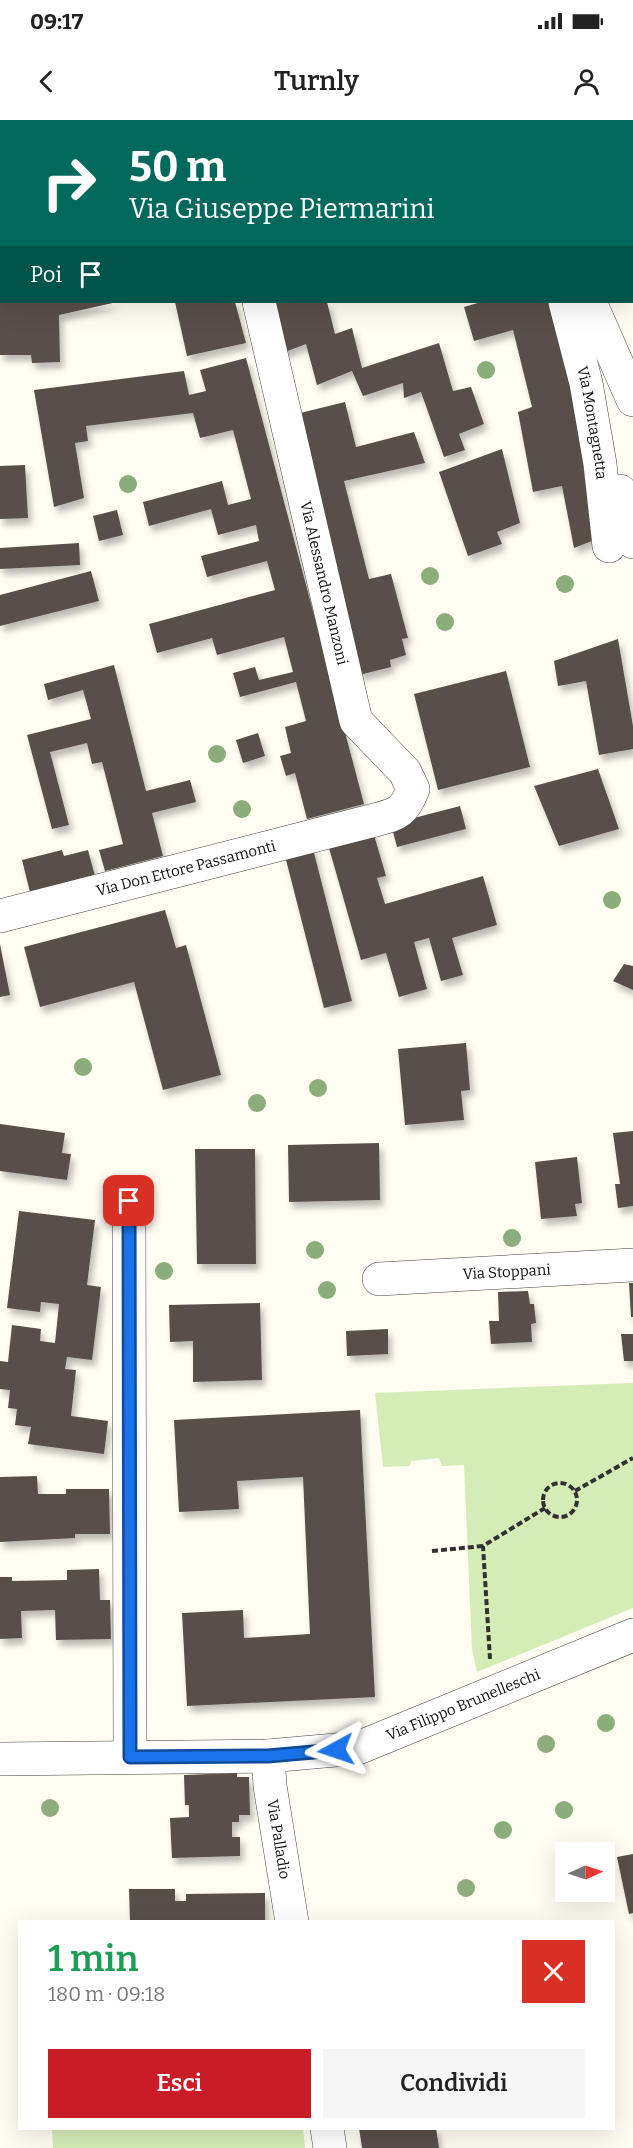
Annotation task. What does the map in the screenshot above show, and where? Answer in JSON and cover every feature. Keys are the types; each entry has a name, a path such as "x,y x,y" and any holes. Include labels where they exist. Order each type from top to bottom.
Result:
{"street":[{"name":"Via Alessandro Manzoni","path":"259,303 356,721 405,772 413,789 406,807 399,813 370,820"},
{"name":"Via Montagnetta","path":"565,303 586,383 600,464 621,544"},
{"path":"575,303 621,544"},
{"path":"590,303 633,400"},
{"name":"Via Don Ettore Passamonti","path":"0,916 370,820"},
{"path":"129,1201 130,1757"},
{"name":"Via Stoppani","path":"379,1279 633,1265"},
{"name":"Via Filippo Brunelleschi","path":"0,1759 268,1756 358,1748 633,1635"},
{"name":"Via Palladio","path":"268,1756 270,1786 292,1920"},
{"path":"327,2130 330,2148"}],"path":[{"path":"575,1491 633,1458"},
{"path":"560,1482 575,1491 578,1500 576,1509 569,1515 560,1518 551,1515 545,1508 542,1500 545,1491 551,1485 560,1482"},
{"path":"432,1551 483,1546 545,1508"},
{"path":"483,1546 492,1693"}],"green space":[{"path":"633,1383 633,1608 477,1672 472,1649 464,1465 442,1466 439,1458 411,1461 410,1466 383,1467 375,1393"},
{"path":"52,2130 303,2130 305,2148 53,2148"}],"building":[{"path":"0,303 113,303 59,315 60,362 32,363 31,355 0,355"},
{"path":"175,303 235,303 246,343 187,356"},
{"path":"274,303 327,303 335,334 352,328 362,368 439,343 453,391 471,387 484,424 459,434 465,450 444,457 421,392 404,398 403,383 363,396 352,371 317,385 306,344 277,355"},
{"path":"478,303 551,303 575,393 592,541 574,548 562,486 533,492 518,412 532,407 513,330 474,341 464,307"},
{"path":"246,358 364,804 307,819 295,773 286,776 280,756 291,753 285,727 306,721 296,682 240,697 233,673 255,667 259,680 293,672 284,637 217,655 212,638 157,653 149,624 275,590 267,561 207,577 201,556 259,541 256,525 218,535 211,509 149,526 143,502 222,481 228,505 251,499 233,430 200,438 193,413 86,426 88,441 75,443 84,498 54,507 34,390 184,371 189,395 206,391 200,370"},
{"path":"345,402 356,447 414,432 425,463 344,481 369,579 391,574 408,638 402,639 406,655 390,660 391,667 359,675 292,415"},
{"path":"502,449 520,523 497,532 502,544 468,556 439,472"},
{"path":"25,465 28,518 0,519 0,466"},
{"path":"117,510 123,535 99,541 93,516"},
{"path":"79,543 80,565 0,569 0,548"},
{"path":"91,571 99,601 0,626 0,595"},
{"path":"618,639 633,726 633,749 599,755 586,681 558,686 554,661"},
{"path":"114,665 146,791 190,780 196,802 152,813 163,856 105,871 99,850 123,844 102,762 92,764 87,743 50,752 69,825 52,829 27,735 91,719 83,690 48,700 44,684"},
{"path":"506,671 530,767 438,790 414,694"},
{"path":"258,733 265,756 243,763 236,740"},
{"path":"598,769 619,829 559,846 534,786"},
{"path":"460,806 466,829 397,847 391,824"},
{"path":"372,828 386,876 377,878 385,904 483,876 497,925 452,938 463,975 441,981 429,938 414,942 427,989 399,997 386,953 361,960 327,841"},
{"path":"312,845 352,1001 324,1008 284,852"},
{"path":"62,850 64,856 88,850 95,876 30,892 22,860"},
{"path":"165,910 176,948 186,945 221,1075 163,1090 134,982 40,1007 24,947"},
{"path":"0,944 10,995 0,997"},
{"path":"624,964 633,966 633,990 613,981"},
{"path":"466,1043 470,1090 461,1091 464,1120 405,1125 398,1049"},
{"path":"0,1124 65,1133 62,1153 71,1154 67,1180 0,1171"},
{"path":"633,1131 633,1206 618,1208 615,1184 620,1184 613,1133"},
{"path":"379,1143 380,1200 289,1202 288,1145"},
{"path":"195,1149 255,1149 256,1264 197,1264"},
{"path":"577,1157 582,1203 575,1204 577,1216 541,1219 535,1162"},
{"path":"19,1211 95,1220 87,1285 101,1287 92,1360 67,1357 65,1369 76,1370 71,1416 108,1421 104,1454 28,1444 31,1427 15,1425 17,1409 8,1408 10,1390 0,1389 0,1361 8,1362 12,1325 41,1329 40,1341 55,1343 59,1304 41,1302 40,1312 7,1308"},
{"path":"629,1283 633,1283 633,1317 631,1317"},
{"path":"528,1291 530,1304 534,1304 536,1323 531,1324 532,1342 491,1344 489,1321 499,1321 498,1292"},
{"path":"260,1303 262,1380 193,1382 193,1341 170,1342 169,1305"},
{"path":"388,1329 388,1354 347,1356 346,1331"},
{"path":"621,1334 633,1334 633,1361 624,1361"},
{"path":"360,1410 375,1697 187,1706 182,1613 243,1610 244,1638 310,1634 303,1477 237,1481 239,1509 179,1512 174,1420"},
{"path":"37,1476 38,1494 66,1494 66,1489 109,1489 110,1534 75,1534 75,1538 0,1542 0,1477"},
{"path":"99,1569 100,1600 110,1600 111,1639 56,1640 55,1610 21,1611 22,1638 0,1639 0,1577 12,1577 12,1581 67,1580 67,1570"},
{"path":"237,1773 237,1777 249,1777 250,1815 239,1815 239,1822 232,1822 232,1837 240,1837 240,1856 172,1858 170,1818 189,1817 189,1805 185,1805 184,1775"},
{"path":"633,1854 633,1913 629,1914 617,1857"},
{"path":"129,1889 175,1889 175,1901 186,1901 186,1894 265,1893 265,1920 130,1920"},
{"path":"359,2130 436,2130 439,2148 362,2148"}],"route":[{"path":"129,1201 130,1757 268,1756 336,1750"}]}
